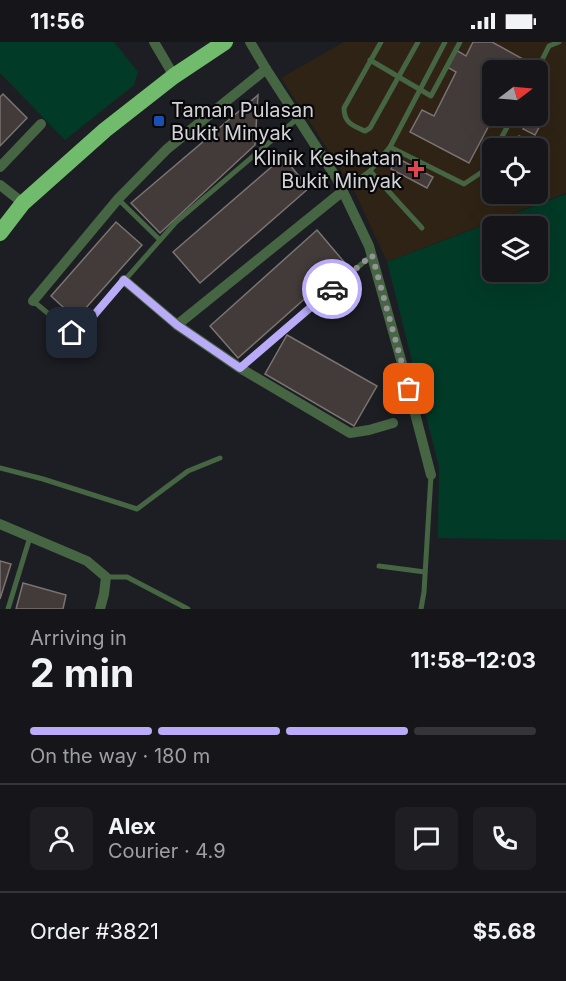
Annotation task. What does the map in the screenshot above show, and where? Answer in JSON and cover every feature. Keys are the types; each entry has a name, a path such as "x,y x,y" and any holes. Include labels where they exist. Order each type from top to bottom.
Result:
{"highway":[{"path":"0,232 23,203 105,130 174,76 225,42"}],"street":[{"path":"154,42 174,76"},
{"path":"250,42 337,178 372,255 431,475"},
{"path":"33,301 118,199 167,149 266,69"},
{"path":"0,167 41,124"},
{"path":"0,185 23,203"},
{"path":"177,325 343,191"},
{"path":"124,280 177,325 240,368 350,433 393,423"},
{"path":"0,524 87,561 106,577 100,609"}],"lane":[{"path":"381,42 344,108 344,114 351,125 365,130 370,128 418,42"},
{"path":"343,191 370,171 390,147 445,42"},
{"path":"370,60 431,96 460,42"},
{"path":"542,42 549,46"},
{"path":"542,60 549,46 559,42"},
{"path":"33,301 72,333 79,332 176,222 298,118"},
{"path":"390,147 464,184 482,172"},
{"path":"370,171 422,228"},
{"path":"118,199 160,240"},
{"path":"240,368 372,255"},
{"path":"0,468 137,508 188,471 220,458"},
{"path":"421,609 431,475"},
{"path":"8,609 30,537"},
{"path":"379,566 425,572"},
{"path":"106,577 127,577 188,609"}],"shaded area":[{"name":"Klinik Kesihatan Bukit Minyak","path":"344,42 566,42 566,193 548,200 548,138 482,138 482,204 537,204 506,216 482,216 482,225 387,262 354,190 281,78"}],"green space":[{"path":"0,42 114,42 138,72 134,85 65,140 0,73"},
{"path":"566,194 566,540 438,538 439,467 387,262 482,226 482,282 548,282 548,216 508,216 540,204 548,204 548,201"}],"building":[{"path":"473,42 492,42 523,59 482,60 482,126 489,126 469,163 410,132 422,110 434,116 456,72 447,67 456,50 466,56"},
{"path":"3,94 27,118 0,146 0,97"},
{"path":"258,95 255,145 160,233 131,203"},
{"path":"525,126 540,126 535,135 523,129"},
{"path":"283,157 309,188 200,283 173,252"},
{"path":"397,158 433,177 427,188 391,169"},
{"path":"116,222 142,245 76,319 51,296"},
{"path":"317,230 345,263 238,358 210,326"},
{"path":"287,335 377,386 354,426 265,374"},
{"path":"0,561 11,564 0,599"},
{"path":"23,583 66,595 63,609 16,609"}],"way so far":[{"path":"332,289 372,255 409,389"}],"place":[{"name":"Taman Pulasan Bukit Minyak","path":"159,121"},
{"name":"Klinik Kesihatan Bukit Minyak","path":"416,169"}],"route":[{"path":"72,333 79,332 83,328 124,280 177,325 240,368 332,289"}]}
